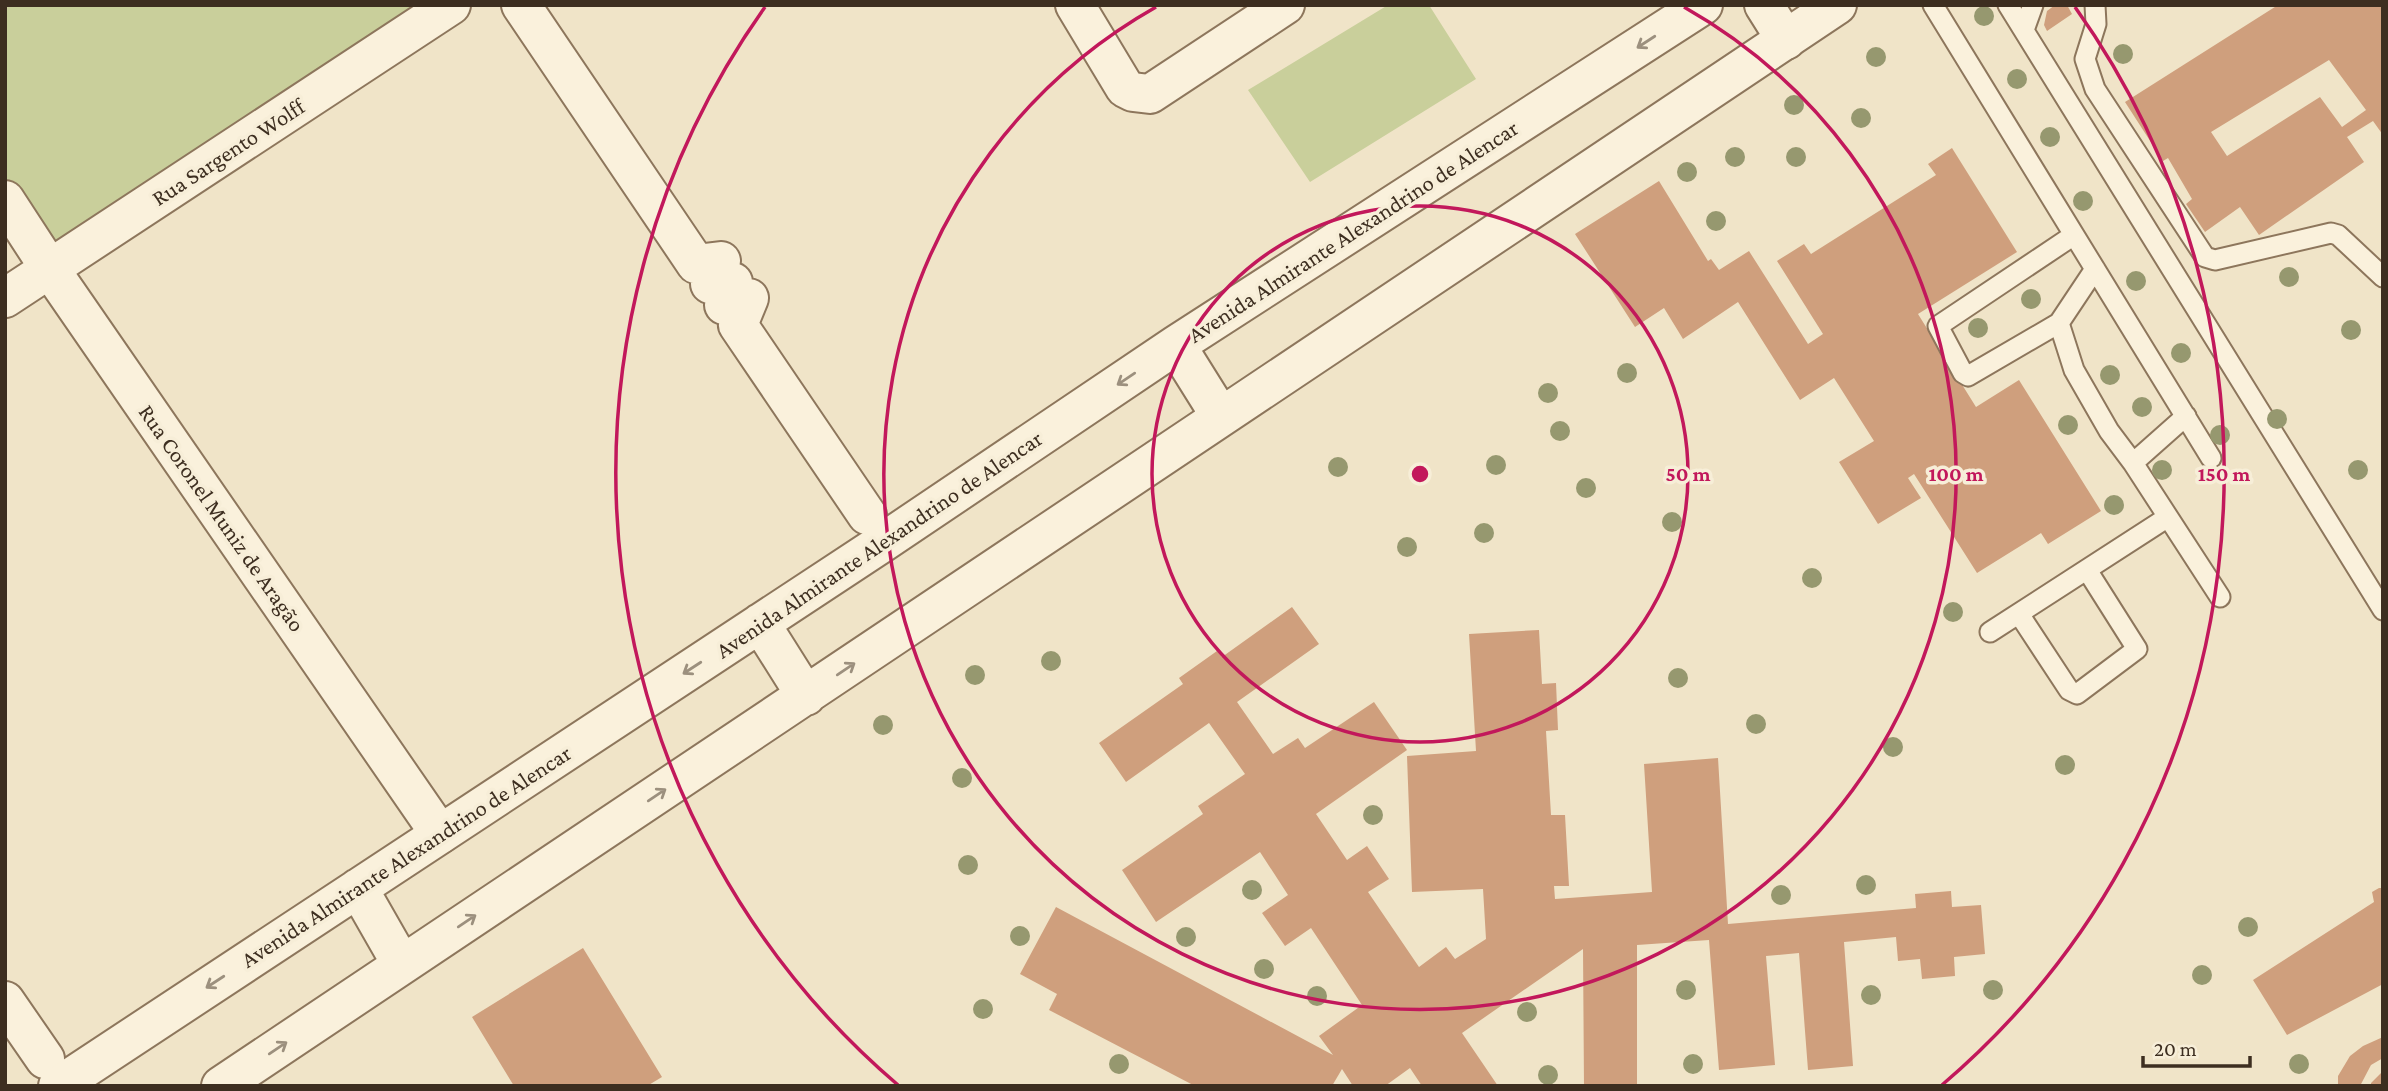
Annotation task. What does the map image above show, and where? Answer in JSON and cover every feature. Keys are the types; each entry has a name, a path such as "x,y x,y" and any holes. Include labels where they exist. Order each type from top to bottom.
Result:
{"street":[{"name":"Rua Sargento Wolff","path":"5,298 451,5"},
{"path":"521,5 696,264 721,261 710,284 733,282 724,305 748,298 738,325 867,515"},
{"path":"1075,5 1125,88 1150,94 1285,5"},
{"name":"Avenida Almirante Alexandrino de Alencar","path":"52,1072 358,888 1176,345 1703,5"},
{"path":"1764,5 1786,40"},
{"path":"222,1086 1837,5"},
{"name":"Rua Coronel Muniz de Aragão","path":"5,200 440,834"},
{"path":"1176,345 1221,417"},
{"path":"760,623 806,696"},
{"path":"358,888 402,965"},
{"path":"5,1001 52,1072"}],"lane":[{"path":"1933,5 2211,458"},
{"path":"2008,5 2383,611"},
{"path":"2024,30 2033,5"},
{"path":"2095,5 2096,23 2085,59 2095,89 2205,257 2215,260 2331,233 2338,235 2383,277"},
{"path":"2074,235 1938,326 1963,373 1968,376 2059,323 2095,269"},
{"path":"2059,323 2074,370 2109,431 2133,463 2220,597"},
{"path":"2133,463 2186,416"},
{"path":"1990,632 2168,517"},
{"path":"2019,614 2069,690 2077,694 2137,649 2087,570"}],"green space":[{"path":"5,5 451,5 50,269 5,200"},
{"path":"1388,5 1429,5 1476,79 1310,182 1248,90"}],"building":[{"path":"2055,5 2067,5 2072,14 2047,31 2044,25 2047,11"},
{"path":"2278,5 2383,5 2383,135 2373,121 2347,137 2364,162 2259,235 2240,207 2205,232 2186,204 2192,199 2168,158 2163,161 2125,102","holes":["2329,60 2366,110 2342,127 2320,97 2227,156 2211,132"]},
{"path":"1952,148 2017,252 1918,314 1976,407 2019,380 2101,511 2048,544 2041,533 1977,573 1914,474 1908,478 1921,498 1878,524 1839,462 1874,441 1834,378 1800,400 1738,302 1683,339 1664,308 1635,327 1575,234 1659,181 1708,261 1711,259 1719,270 1749,251 1808,344 1823,334 1777,261 1804,244 1811,254 1936,175 1928,164"},
{"path":"1292,607 1319,644 1237,702 1273,754 1298,738 1305,748 1374,702 1407,750 1316,814 1347,860 1367,846 1389,879 1368,892 1419,967 1446,947 1455,959 1486,939 1483,889 1412,892 1407,756 1476,751 1469,634 1539,630 1542,684 1556,683 1558,730 1546,731 1551,815 1565,815 1569,886 1554,886 1555,899 1652,892 1644,764 1718,758 1728,924 1916,908 1915,894 1951,891 1952,907 1981,905 1985,954 1954,957 1955,976 1922,979 1920,959 1898,961 1896,937 1844,942 1853,1066 1808,1070 1799,953 1766,956 1775,1065 1719,1070 1709,940 1637,945 1637,1086 1584,1086 1583,949 1462,1033 1498,1086 1422,1086 1410,1068 1385,1086 1353,1086 1342,1069 1332,1086 1195,1086 1049,1010 1057,994 1020,974 1056,907 1333,1055 1319,1036 1362,1005 1311,928 1285,946 1262,913 1288,895 1260,852 1156,922 1122,870 1203,814 1198,806 1245,774 1209,723 1126,782 1099,743 1183,684 1179,678 1217,651 1222,657"},
{"path":"2383,888 2383,984 2287,1035 2253,980 2374,902 2372,892"},
{"path":"583,948 662,1077 647,1086 514,1086 472,1017"},
{"path":"2383,1037 2383,1058 2371,1065 2360,1086 2338,1086 2338,1076 2350,1056 2363,1046"},
{"path":"2383,1071 2383,1086 2371,1086 2371,1083"}]}
